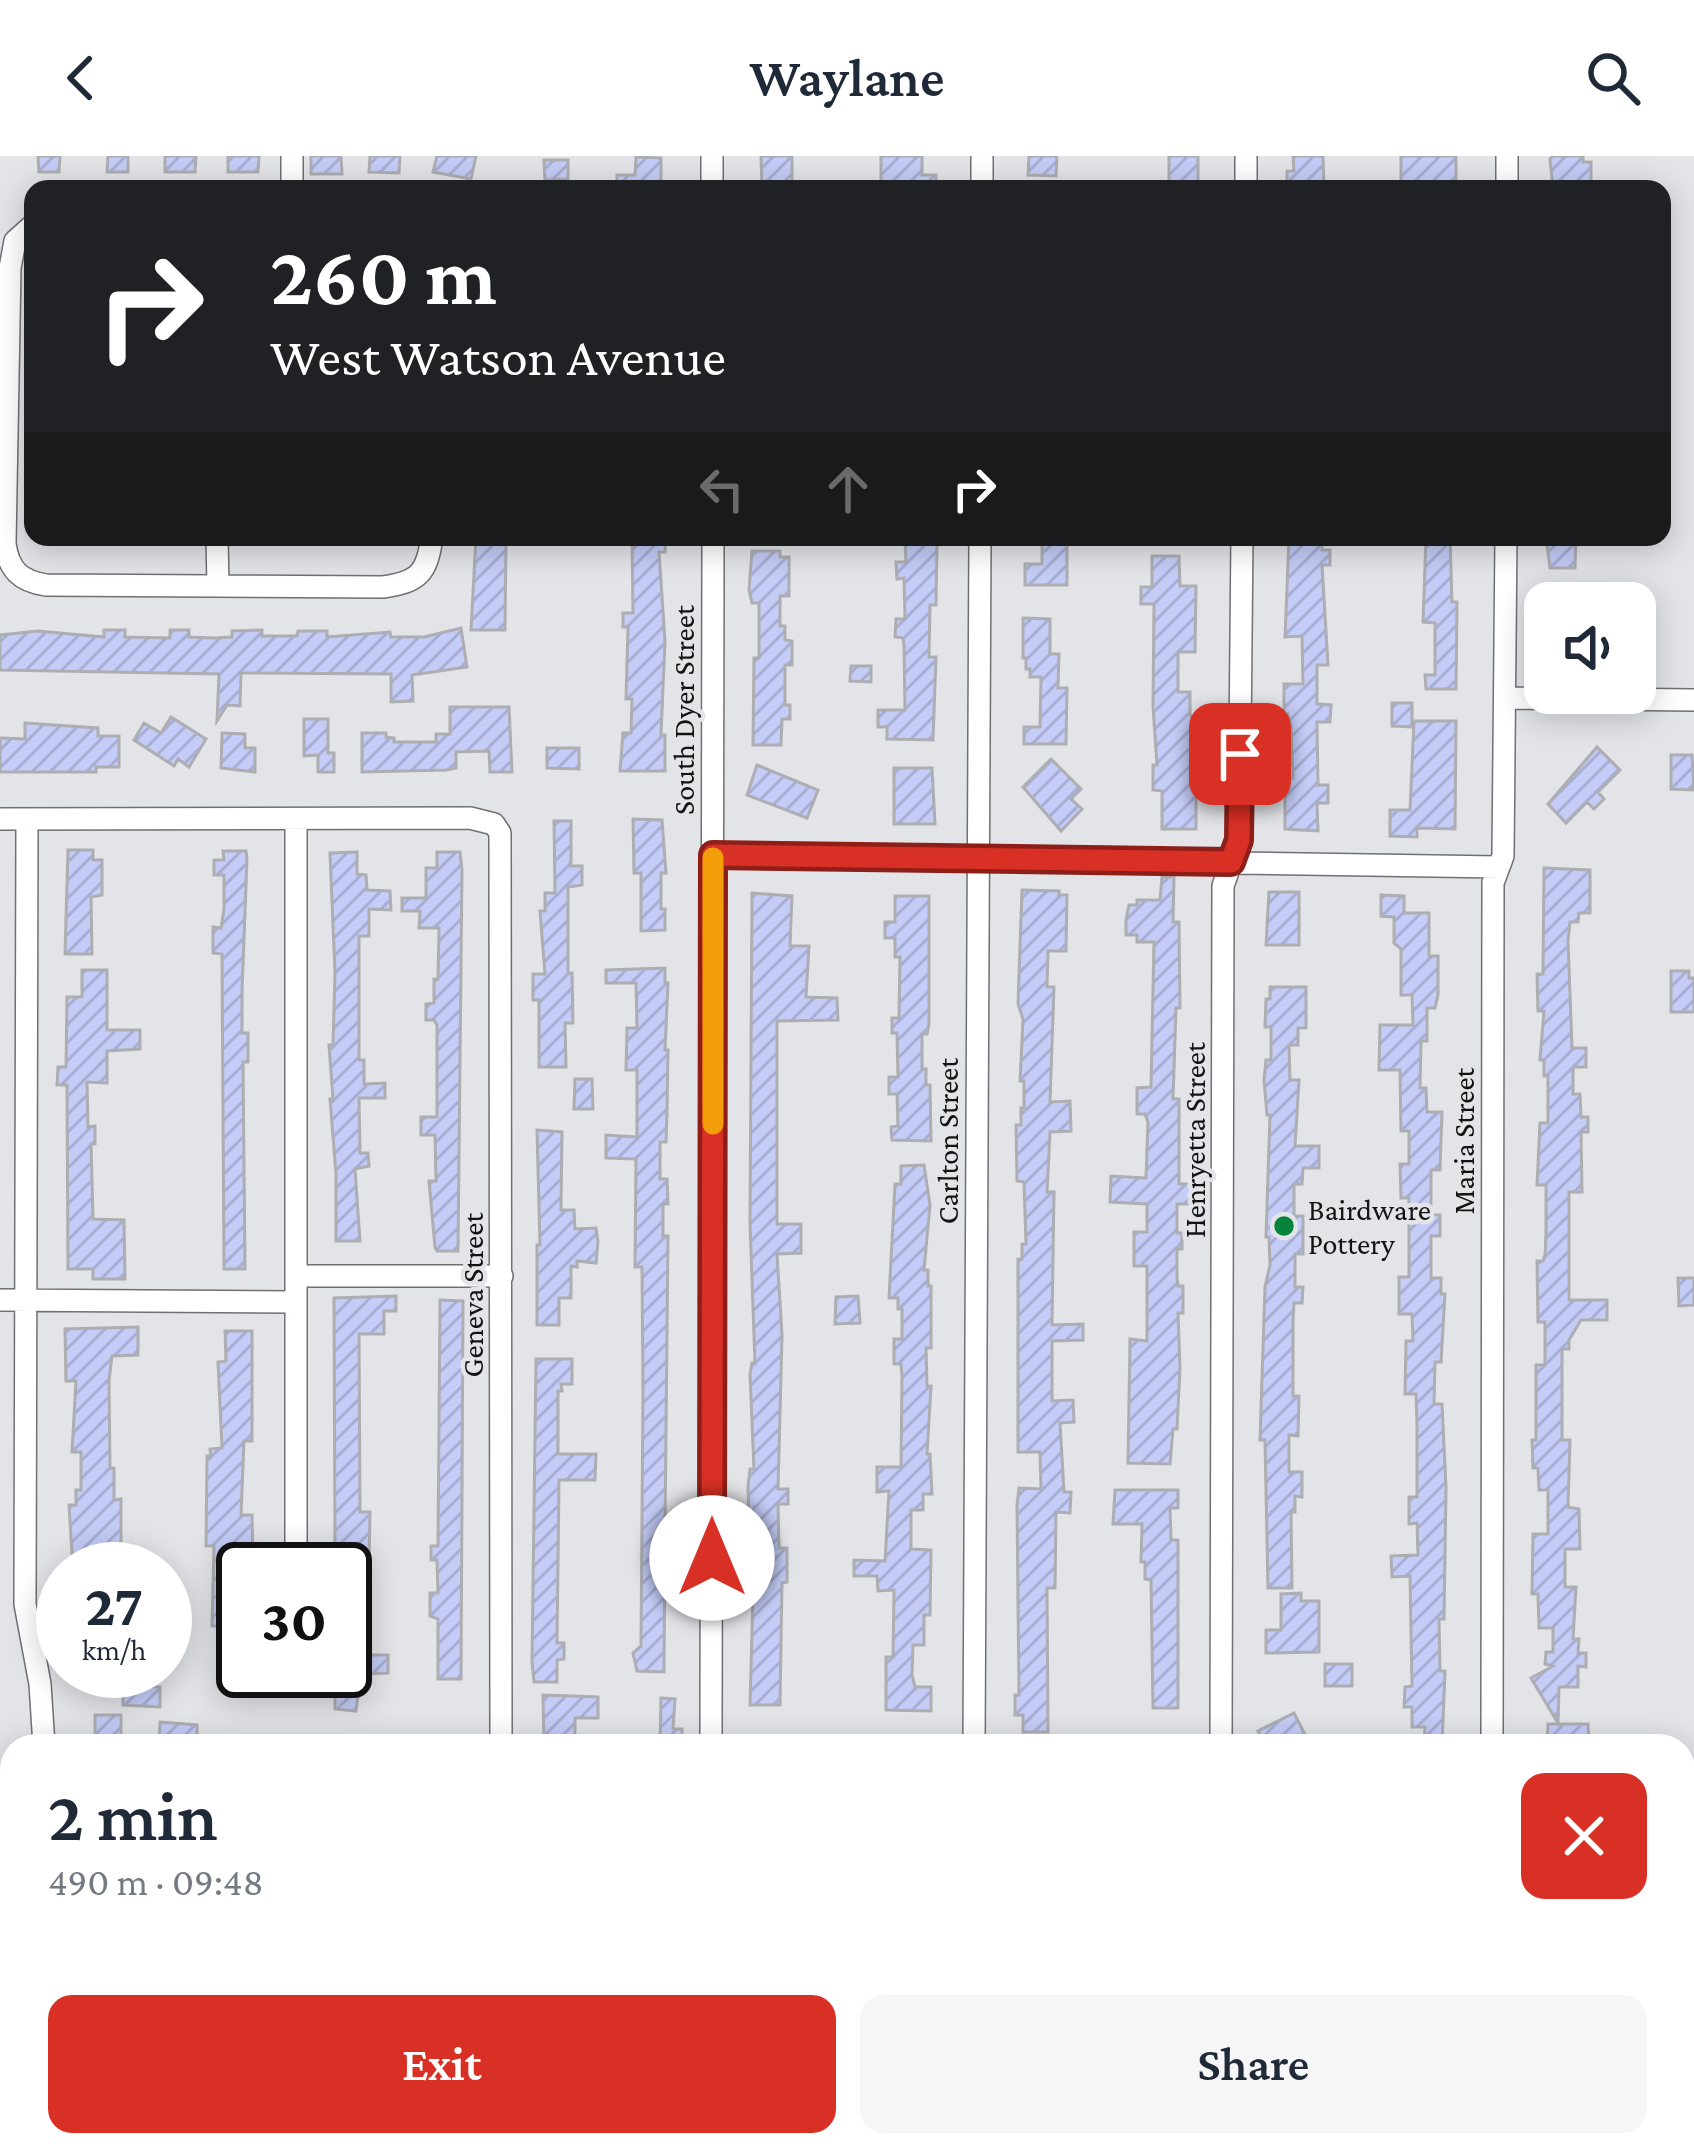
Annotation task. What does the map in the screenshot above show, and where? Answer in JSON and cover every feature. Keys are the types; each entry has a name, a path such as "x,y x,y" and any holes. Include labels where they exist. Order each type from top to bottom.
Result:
{"street":[{"path":"24,232 15,241 4,299 5,544 14,572 28,582 46,585 406,584 421,574 431,546"},
{"path":"218,546 218,586"},
{"name":"South Dyer Street","path":"711,1734 713,546"},
{"name":"Carlton Street","path":"974,1734 980,546"},
{"name":"Henryetta Street","path":"1221,1734 1222,886 1239,840 1242,546"},
{"name":"Maria Street","path":"1492,1734 1493,883 1499,867 1506,546"},
{"path":"1505,698 1694,700"},
{"name":"Geneva Street","path":"296,819 470,818 494,824 502,844 501,1734"},
{"path":"0,819 296,819 296,1542"},
{"path":"27,819 25,1604 40,1684 43,1734"},
{"path":"713,855 1499,867"},
{"path":"296,1276 502,1276"},
{"path":"0,1300 296,1302"}],"building":[{"path":"38,156 60,156 59,172 39,172"},
{"path":"108,156 128,156 128,172 107,172"},
{"path":"165,156 196,156 195,172 165,172"},
{"path":"228,156 259,156 258,172 228,172"},
{"path":"311,156 341,156 342,174 311,174"},
{"path":"370,156 400,156 399,173 369,172"},
{"path":"437,156 476,156 471,179 433,172"},
{"path":"761,156 792,156 792,180 762,180"},
{"path":"881,156 922,156 922,175 936,175 936,180 881,180"},
{"path":"1029,156 1057,156 1056,176 1028,175"},
{"path":"1169,156 1198,156 1198,180 1169,180"},
{"path":"1293,156 1323,156 1324,180 1287,180 1287,171 1294,171"},
{"path":"1401,156 1456,156 1456,180 1401,180"},
{"path":"1583,156 1583,162 1591,162 1591,180 1552,180 1550,159"},
{"path":"636,157 661,158 661,180 617,180 617,175 635,175"},
{"path":"544,160 568,160 568,179 545,180"},
{"path":"476,546 506,546 505,630 471,630"},
{"path":"632,546 665,546 665,552 659,552 665,771 620,771 623,733 631,733 632,699 626,699 628,627 623,627 623,613 633,613"},
{"path":"905,546 937,546 936,605 930,605 929,657 936,657 933,740 887,739 887,727 878,727 878,710 905,710 903,638 895,637 896,619 905,619 904,578 897,579 896,562 906,562"},
{"path":"1042,546 1067,546 1067,585 1025,585 1025,564 1042,564"},
{"path":"1289,546 1322,546 1330,550 1330,565 1322,565 1328,665 1317,665 1317,704 1331,705 1330,722 1317,722 1318,785 1328,785 1328,803 1317,803 1318,831 1285,829 1285,778 1293,778 1284,684 1303,684 1302,636 1285,637"},
{"path":"1426,546 1450,546 1452,602 1457,602 1456,689 1426,689 1425,675 1435,675 1435,623 1423,622"},
{"path":"1547,546 1576,546 1575,568 1550,568"},
{"path":"752,551 780,551 780,557 789,557 789,596 780,596 780,626 785,626 785,640 792,641 792,665 785,665 785,705 790,705 790,719 782,719 781,745 753,745 759,603 752,603 749,590"},
{"path":"1152,556 1179,556 1180,586 1196,586 1195,652 1178,652 1178,692 1190,692 1190,714 1196,728 1196,829 1162,829 1162,791 1153,790 1153,765 1157,765 1154,604 1141,604 1141,587 1152,587"},
{"path":"1023,618 1050,619 1050,654 1059,654 1058,688 1067,688 1066,744 1024,744 1024,727 1040,727 1041,677 1030,677 1026,669"},
{"path":"461,628 467,667 412,675 413,701 391,702 391,674 241,673 240,706 227,705 217,721 219,674 0,670 0,635 38,631 104,637 104,630 125,630 125,637 170,638 170,630 189,630 189,637 215,638 232,637 232,631 262,630 262,636 327,631 327,637 390,632 391,637 424,637"},
{"path":"851,666 871,666 871,682 850,681"},
{"path":"1392,703 1412,703 1412,727 1392,726"},
{"path":"450,707 509,707 512,772 490,772 489,751 456,752 456,768 446,770 362,772 362,733 386,733 394,742 436,742 436,734 450,734"},
{"path":"171,717 206,739 189,767 178,759 174,766 134,740 144,723 161,733"},
{"path":"304,719 328,719 328,753 334,753 334,772 318,772 318,755 304,756"},
{"path":"1414,721 1456,721 1455,829 1417,828 1417,837 1390,836 1390,810 1410,810"},
{"path":"25,723 98,728 98,736 119,736 119,767 96,767 96,772 0,772 0,738 25,739"},
{"path":"222,733 245,734 245,748 255,748 255,772 221,768"},
{"path":"1597,747 1620,770 1598,792 1604,799 1594,809 1587,802 1566,823 1548,804"},
{"path":"547,748 579,748 579,769 547,768"},
{"path":"1671,755 1692,755 1694,790 1671,789"},
{"path":"1051,759 1081,789 1071,799 1082,809 1061,831 1023,787"},
{"path":"757,765 818,790 807,818 747,795"},
{"path":"894,768 932,768 935,824 894,824"},
{"path":"633,819 662,820 665,930 641,931 641,873 634,873"},
{"path":"554,821 571,821 571,866 582,866 582,885 568,887 573,1023 565,1023 566,1067 539,1067 539,1000 533,1000 533,974 545,974 540,911 545,911 545,893 555,893"},
{"path":"68,850 93,850 93,860 102,860 102,895 91,897 92,954 65,954"},
{"path":"223,851 246,851 247,859 242,991 242,1033 248,1033 248,1062 243,1062 245,1269 224,1269 222,954 213,953 213,927 221,928 224,909 224,875 214,875 214,860 224,860"},
{"path":"357,852 357,874 366,875 367,890 390,891 391,910 369,909 369,936 359,936 359,1060 364,1060 364,1084 385,1083 385,1098 359,1098 360,1153 368,1153 369,1166 355,1169 360,1241 336,1241 329,1045 333,1045 335,973 330,853"},
{"path":"437,852 460,852 462,870 458,1251 435,1247 429,1181 436,1181 435,1135 421,1135 421,1117 437,1117 437,1025 426,1020 426,1004 434,1003 439,928 419,928 420,911 402,911 402,898 426,898 426,868 437,868"},
{"path":"1544,868 1590,870 1590,913 1579,913 1578,922 1570,922 1568,941 1572,1048 1586,1048 1586,1067 1573,1067 1573,1094 1580,1094 1581,1117 1588,1117 1588,1132 1581,1132 1582,1192 1569,1192 1569,1300 1607,1300 1607,1320 1581,1320 1569,1349 1562,1349 1562,1440 1570,1440 1568,1507 1579,1509 1580,1549 1565,1549 1565,1587 1576,1587 1573,1639 1579,1639 1578,1653 1586,1653 1586,1667 1578,1666 1578,1687 1559,1687 1558,1723 1531,1678 1553,1666 1545,1664 1546,1652 1553,1652 1553,1628 1539,1628 1538,1594 1532,1594 1533,1534 1548,1534 1548,1490 1539,1490 1532,1440 1536,1440 1536,1365 1545,1365 1545,1322 1538,1322 1537,1261 1545,1255 1546,1234 1546,1185 1537,1185 1540,1123 1548,1123 1548,1076 1540,1060 1544,1011 1538,1011 1537,974 1543,974"},
{"path":"1162,877 1174,877 1173,922 1179,922 1180,1008 1176,1008 1173,1099 1179,1099 1179,1184 1192,1184 1192,1204 1177,1204 1182,1249 1177,1249 1177,1277 1178,1286 1183,1286 1183,1313 1178,1313 1177,1429 1173,1429 1170,1464 1128,1463 1130,1339 1147,1341 1147,1266 1134,1266 1134,1232 1147,1232 1147,1204 1110,1202 1111,1176 1146,1178 1148,1122 1145,1114 1137,1114 1137,1088 1151,1087 1154,942 1137,942 1137,935 1126,935 1126,920 1129,905 1137,905 1137,900 1160,900"},
{"path":"1022,890 1067,895 1066,951 1048,951 1047,987 1054,987 1050,1102 1070,1101 1071,1131 1050,1132 1047,1192 1054,1192 1052,1325 1083,1324 1083,1340 1052,1341 1052,1401 1073,1400 1074,1422 1060,1423 1064,1492 1071,1492 1070,1513 1056,1512 1055,1588 1047,1588 1048,1732 1023,1732 1023,1715 1015,1715 1015,1695 1019,1695 1017,1505 1019,1488 1041,1489 1040,1452 1018,1452 1018,1259 1026,1244 1024,1182 1017,1181 1016,1125 1021,1125 1024,1108 1024,1081 1020,1081 1023,1019 1018,1004"},
{"path":"1269,892 1299,892 1299,945 1266,945"},
{"path":"752,893 792,896 790,946 809,946 806,997 837,998 838,1020 777,1021 777,1224 801,1224 801,1253 777,1254 782,1335 778,1489 788,1489 788,1504 778,1504 779,1548 787,1548 780,1705 750,1705 754,1558 750,1558 748,1486 750,1469 754,1469 750,1374 755,1363 750,1224"},
{"path":"1381,895 1404,896 1404,913 1429,913 1429,956 1438,956 1438,995 1435,1008 1427,1008 1427,1041 1421,1041 1420,1088 1426,1088 1427,1112 1442,1112 1440,1170 1431,1170 1431,1215 1440,1215 1440,1236 1431,1236 1431,1278 1441,1278 1441,1294 1445,1294 1434,1404 1442,1404 1446,1487 1444,1619 1439,1619 1440,1671 1445,1671 1442,1734 1425,1734 1425,1727 1412,1727 1412,1707 1404,1707 1405,1687 1412,1686 1410,1576 1392,1577 1391,1556 1418,1555 1417,1523 1409,1524 1409,1497 1417,1497 1417,1426 1416,1394 1405,1394 1406,1341 1413,1341 1412,1314 1399,1314 1399,1277 1409,1277 1409,1198 1401,1198 1400,1164 1409,1164 1409,1131 1401,1131 1400,1070 1379,1070 1380,1025 1413,1025 1412,995 1401,995 1401,949 1394,943 1394,917 1381,916"},
{"path":"895,896 929,896 929,1024 927,1034 922,1034 922,1069 930,1085 931,1141 892,1140 891,1127 898,1126 897,1094 889,1094 889,1077 898,1077 892,1018 899,1018 900,957 895,957 895,938 885,938 885,922 895,922"},
{"path":"665,968 667,1113 666,1142 660,1142 660,1179 667,1179 668,1204 663,1204 663,1236 668,1236 665,1530 672,1530 672,1547 665,1547 664,1672 637,1671 633,1653 641,1646 642,1267 635,1267 636,1159 606,1158 606,1135 637,1137 637,1070 626,1070 627,1028 637,1028 636,983 606,983 606,970"},
{"path":"82,970 107,970 107,1030 140,1030 140,1049 107,1051 107,1083 87,1082 88,1127 95,1126 95,1144 91,1144 93,1219 124,1220 125,1279 93,1279 93,1269 68,1269 67,1085 57,1085 58,1067 66,1067 67,997 82,997"},
{"path":"1671,971 1689,971 1689,978 1694,978 1694,1012 1671,1012"},
{"path":"1270,987 1306,987 1306,1028 1298,1028 1298,1045 1289,1045 1290,1080 1299,1080 1295,1146 1319,1146 1319,1168 1303,1168 1302,1184 1294,1184 1294,1216 1303,1216 1303,1254 1295,1254 1295,1287 1303,1287 1302,1303 1294,1303 1293,1396 1299,1396 1298,1436 1289,1435 1289,1472 1302,1472 1302,1497 1295,1496 1295,1512 1291,1512 1292,1588 1268,1588 1265,1440 1260,1440 1265,1287 1270,1265 1266,1237 1270,1115 1264,1080 1266,1060 1271,1060 1271,1027 1265,1027"},
{"path":"575,1079 592,1079 593,1109 574,1109"},
{"path":"537,1130 562,1132 561,1210 574,1210 575,1229 596,1228 598,1242 596,1263 577,1261 577,1267 571,1266 571,1298 559,1298 559,1325 537,1325"},
{"path":"924,1165 930,1205 924,1270 928,1270 931,1286 931,1348 926,1348 932,1494 923,1494 923,1510 911,1510 911,1549 931,1550 930,1615 924,1615 924,1645 913,1645 912,1675 915,1687 931,1687 931,1711 886,1710 894,1590 878,1591 877,1576 854,1576 854,1560 885,1561 889,1491 877,1492 877,1467 901,1467 902,1376 901,1364 894,1364 894,1339 902,1339 902,1309 898,1309 898,1298 889,1298 895,1184 901,1184 901,1166"},
{"path":"1678,1278 1694,1278 1694,1305 1679,1306"},
{"path":"396,1296 396,1311 384,1311 384,1334 359,1334 360,1512 370,1512 369,1542 335,1542 334,1298"},
{"path":"858,1296 860,1323 835,1324 836,1297"},
{"path":"440,1300 463,1301 461,1679 438,1679 438,1619 430,1616 430,1593 438,1593 437,1560 431,1560 431,1546 438,1546"},
{"path":"138,1327 138,1355 112,1356 109,1380 110,1468 114,1468 114,1500 121,1499 121,1542 71,1542 69,1505 76,1505 76,1490 81,1490 81,1452 72,1452 76,1381 66,1381 65,1329"},
{"path":"225,1331 252,1331 252,1441 244,1441 241,1515 252,1515 253,1542 216,1542 216,1626 212,1626 214,1546 206,1546 207,1456 211,1456 210,1449 222,1448 218,1362 226,1361"},
{"path":"536,1359 572,1359 572,1384 561,1384 562,1391 558,1391 558,1454 596,1454 595,1480 559,1480 557,1643 564,1643 564,1659 557,1660 557,1682 534,1682 532,1662"},
{"path":"1115,1490 1178,1490 1178,1508 1170,1508 1171,1540 1178,1540 1178,1708 1153,1708 1151,1580 1145,1579 1145,1562 1141,1562 1142,1524 1113,1524"},
{"path":"1301,1593 1301,1601 1319,1601 1319,1652 1266,1653 1266,1630 1281,1630 1281,1594"},
{"path":"372,1655 388,1655 388,1673 372,1674"},
{"path":"1325,1664 1352,1664 1352,1686 1325,1686"},
{"path":"543,1695 598,1697 598,1718 575,1718 575,1734 544,1734"},
{"path":"123,1698 160,1698 160,1707 123,1705"},
{"path":"335,1698 358,1698 356,1711 335,1709"},
{"path":"661,1698 675,1699 673,1729 682,1729 682,1734 660,1734"},
{"path":"1294,1713 1305,1734 1259,1734"},
{"path":"95,1715 121,1715 121,1734 95,1734"},
{"path":"160,1722 197,1725 197,1734 160,1734"},
{"path":"1548,1724 1588,1724 1588,1734 1548,1734"}],"slow traffic":[{"path":"713,858 713,1124"}],"place":[{"name":"Bairdware Pottery","path":"1284,1226"}],"route":[{"path":"712,1558 713,855 1231,862 1239,840 1240,754"}]}
